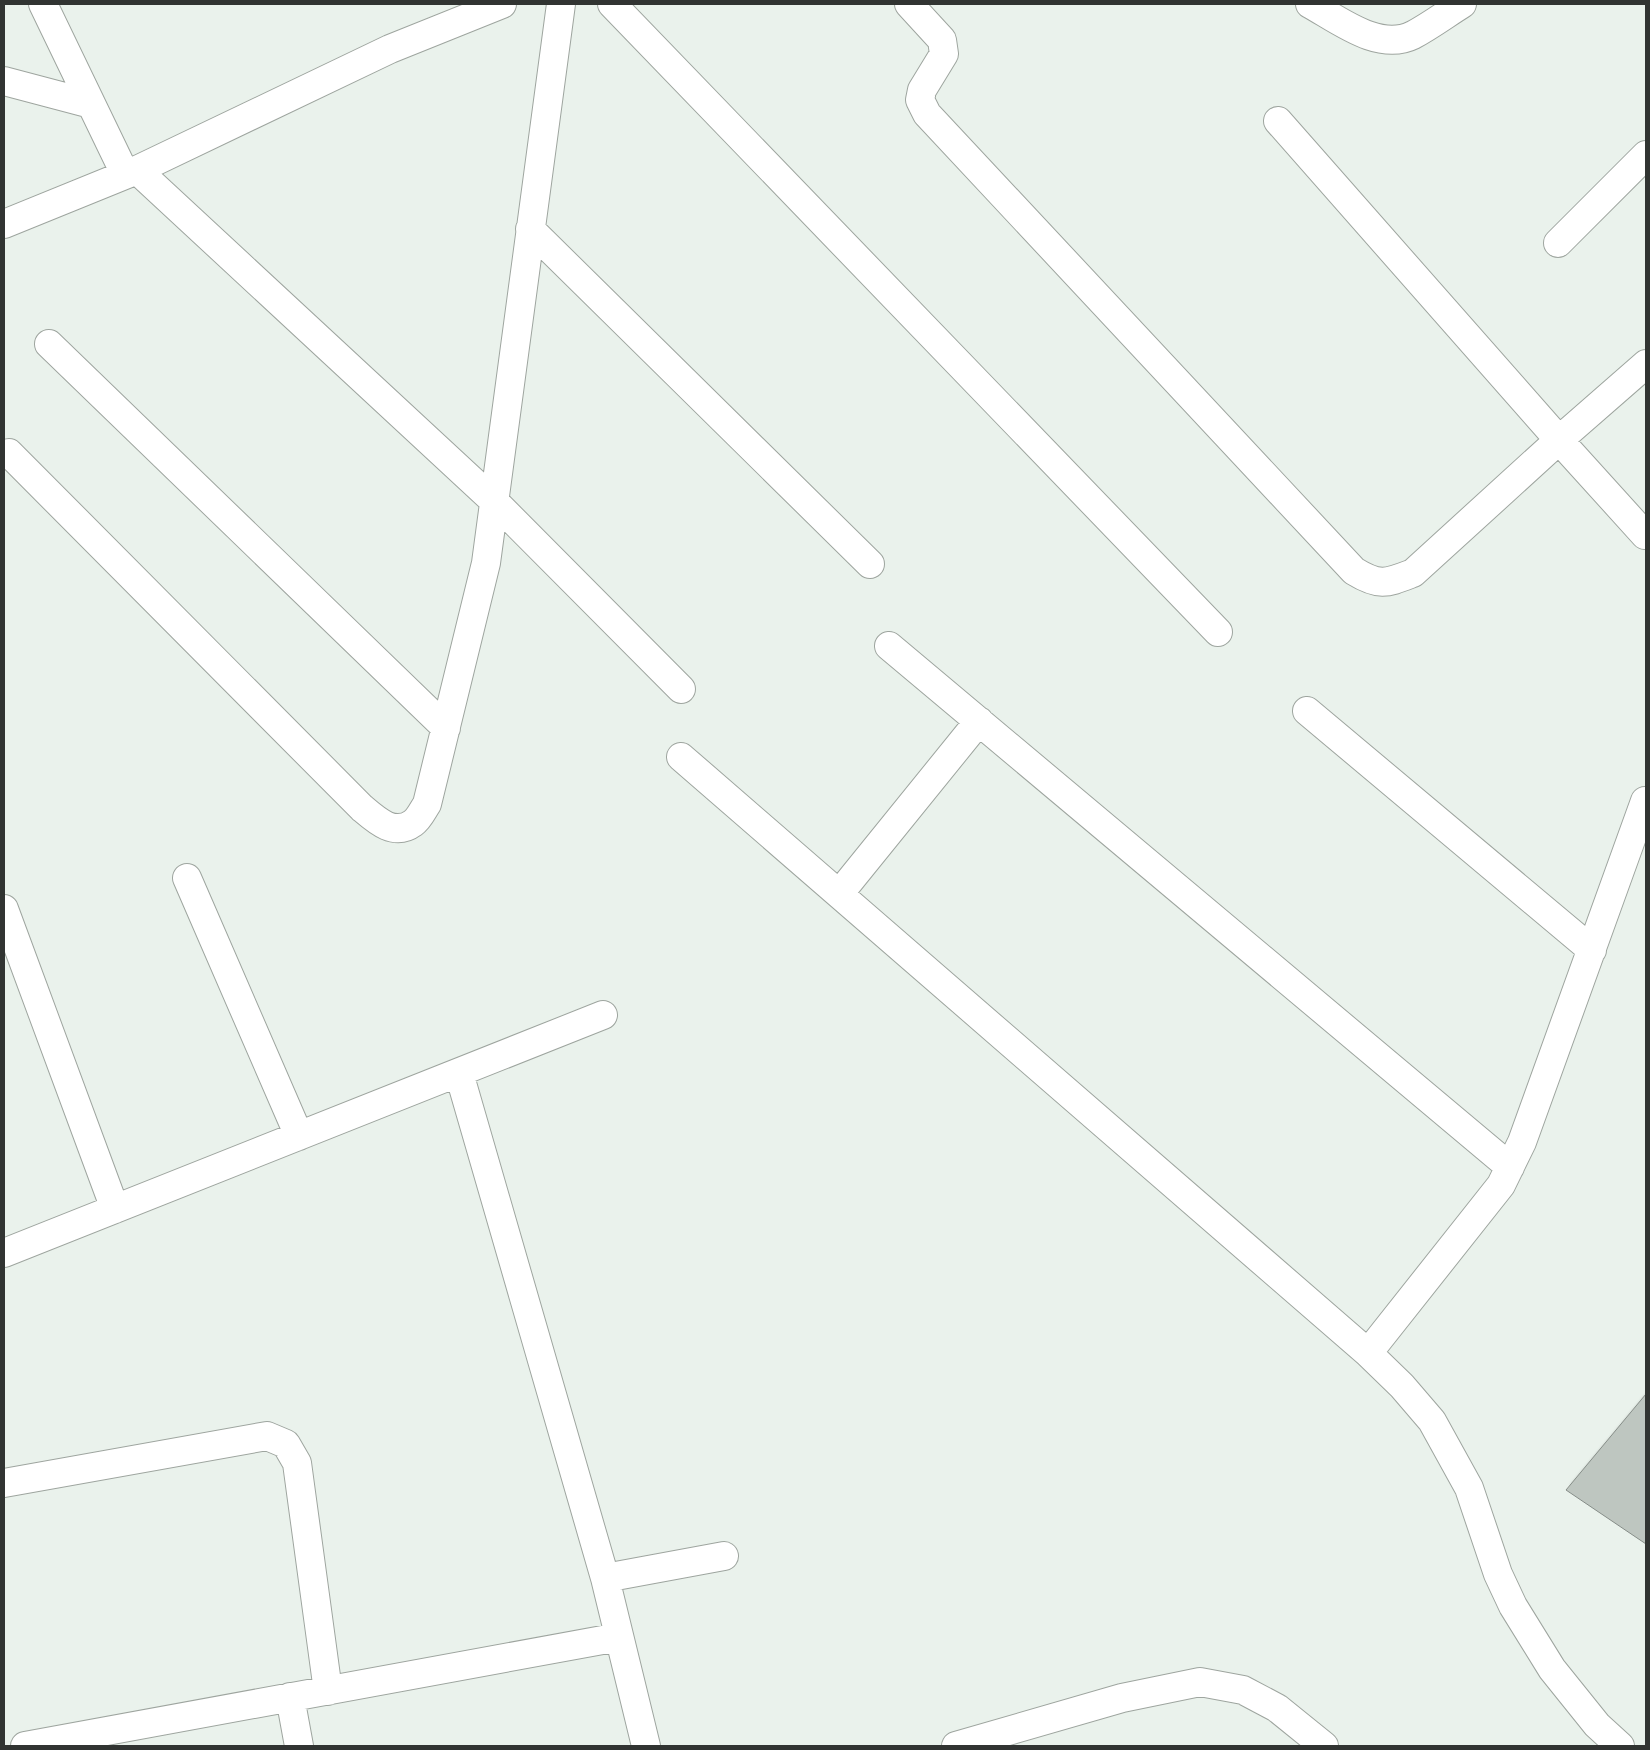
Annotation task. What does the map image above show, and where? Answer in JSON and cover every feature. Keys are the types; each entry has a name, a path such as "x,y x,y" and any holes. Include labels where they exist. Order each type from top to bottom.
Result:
{"street":[{"path":"43,4 91,104 131,172 494,501 681,689"},
{"path":"4,224 131,172 390,50 502,4"},
{"path":"9,453 362,808 381,824 398,829 414,823 427,804 486,563 561,4"},
{"path":"612,4 1218,632"},
{"path":"909,4 942,40 944,54 922,90 920,100 927,114 1354,571 1369,580 1387,583 1413,573 1559,440 1646,364"},
{"path":"1310,4 1367,36 1387,40 1411,36 1462,4"},
{"path":"4,81 91,104"},
{"path":"1278,121 1559,440 1646,535"},
{"path":"1558,243 1646,155"},
{"path":"530,229 870,564"},
{"path":"49,344 446,728"},
{"path":"889,646 1510,1167"},
{"path":"1308,710 1592,950"},
{"path":"839,894 978,721"},
{"path":"680,757 1368,1353 1402,1386 1432,1421 1468,1488 1498,1574 1513,1606 1552,1669 1597,1725 1620,1746"},
{"path":"1368,1353 1501,1185 1522,1142 1645,801"},
{"path":"187,878 299,1136"},
{"path":"4,909 115,1209"},
{"path":"4,1253 603,1015"},
{"path":"459,1073 605,1578 646,1746"},
{"path":"4,1483 267,1436 286,1444 297,1463 328,1691"},
{"path":"605,1578 724,1556"},
{"path":"25,1746 619,1636"},
{"path":"956,1746 1122,1698 1200,1682 1243,1690 1277,1708 1324,1746"},
{"path":"290,1697 299,1746"}],"building":[{"path":"1646,1394 1646,1544 1566,1490"}]}
